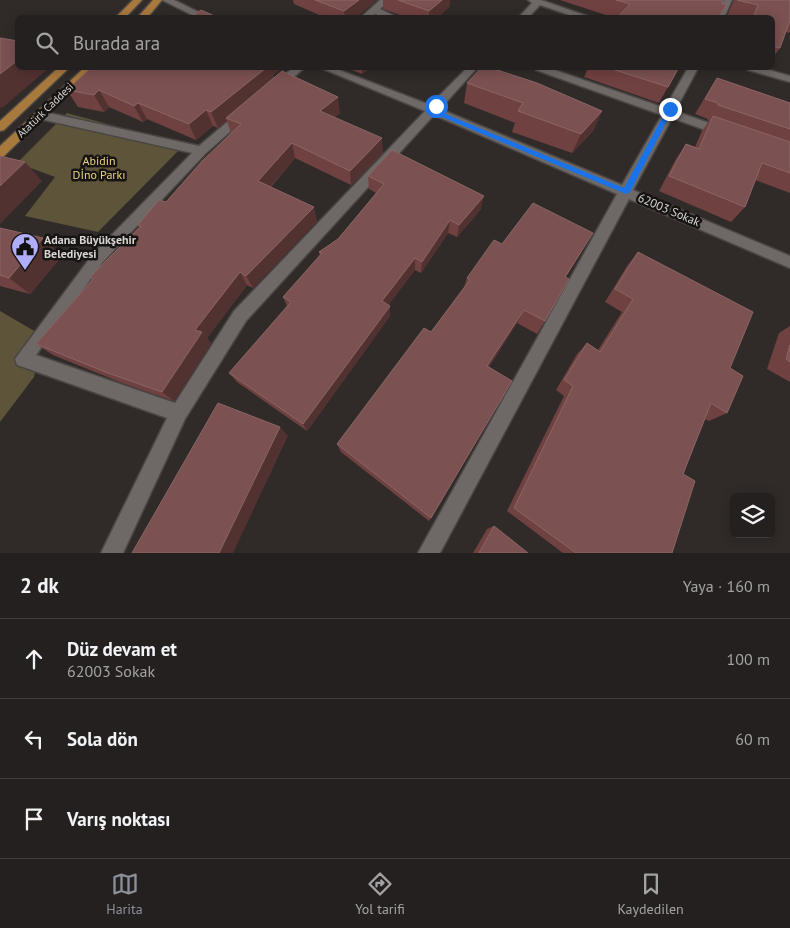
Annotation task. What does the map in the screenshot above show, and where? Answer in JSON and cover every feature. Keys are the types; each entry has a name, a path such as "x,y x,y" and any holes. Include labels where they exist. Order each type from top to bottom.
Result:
{"main road":[{"path":"122,15 138,0"},
{"path":"144,15 158,0"},
{"name":"Atatürk Caddesi","path":"0,126 62,70"},
{"name":"Atatürk Caddesi","path":"0,153 88,70"}],"street":[{"path":"166,0 200,15"},
{"path":"368,15 386,0"},
{"path":"720,15 728,0"},
{"path":"524,15 535,1 580,15"},
{"path":"374,10 387,15"},
{"path":"179,413 23,359 98,258 202,151 296,70"},
{"name":"62003 Sokak","path":"331,70 432,110 790,262"},
{"path":"112,553 179,413 240,316 470,70"},
{"path":"546,70 738,137"},
{"path":"429,553 668,112 693,70"},
{"path":"759,70 790,79"},
{"path":"40,115 202,151"}],"green space":[{"name":"Abidin Dİno Parkı","path":"67,113 184,145 98,232 25,216 55,177 17,163"},
{"path":"0,311 43,336 34,377 0,422"}],"building":[{"path":"315,0 359,0 344,11"},
{"path":"398,0 442,0 429,11"},
{"path":"616,0 723,0 723,4 727,4 720,15 620,15 630,4"},
{"path":"737,0 790,0 790,20 780,48 775,47 775,15 754,15 758,5"},
{"path":"201,10 212,15 194,15"},
{"path":"0,38 15,40 15,62 0,74"},
{"path":"89,70 264,70 211,112 206,110 189,124 138,103 134,106 99,90 94,95 67,90"},
{"path":"479,70 497,70 537,83 602,111 581,134 518,111 523,103 467,83"},
{"path":"615,70 677,70 668,87"},
{"path":"282,71 338,97 320,111 382,138 350,171 292,143 258,181 314,207 246,276 240,272 195,330 202,332 162,392 36,344 93,279 90,277 141,226 138,225 159,200 166,202 202,161 241,124 226,118"},
{"path":"717,78 790,103 790,129 705,99"},
{"path":"713,116 790,142 790,173 762,163 745,207 669,176 686,144 699,149"},
{"path":"392,150 484,196 459,225 450,220 422,262 415,258 382,301 390,306 303,424 229,373 291,302 283,297 322,253 319,252 338,239 384,184 368,176"},
{"path":"0,156 25,162 0,186"},
{"path":"533,203 593,233 565,277 569,279 545,321 524,310 487,366 512,381 431,518 337,444 424,328 431,332 470,280 467,278 494,240 502,244"},
{"path":"0,228 43,238 9,278 0,275"},
{"path":"638,252 753,312 730,368 743,376 727,413 711,403 683,474 695,481 672,553 576,553 514,508 573,386 564,380 587,343 600,352 633,299 615,289"},
{"path":"790,345 790,362 786,359"},
{"path":"218,403 280,427 219,553 132,553"},
{"path":"494,526 528,553 479,553"}],"place":[{"name":"Adana Büyükşehir Belediyesi","path":"25,271"}],"route":[{"path":"436,106 432,110 626,192 670,109"}]}
